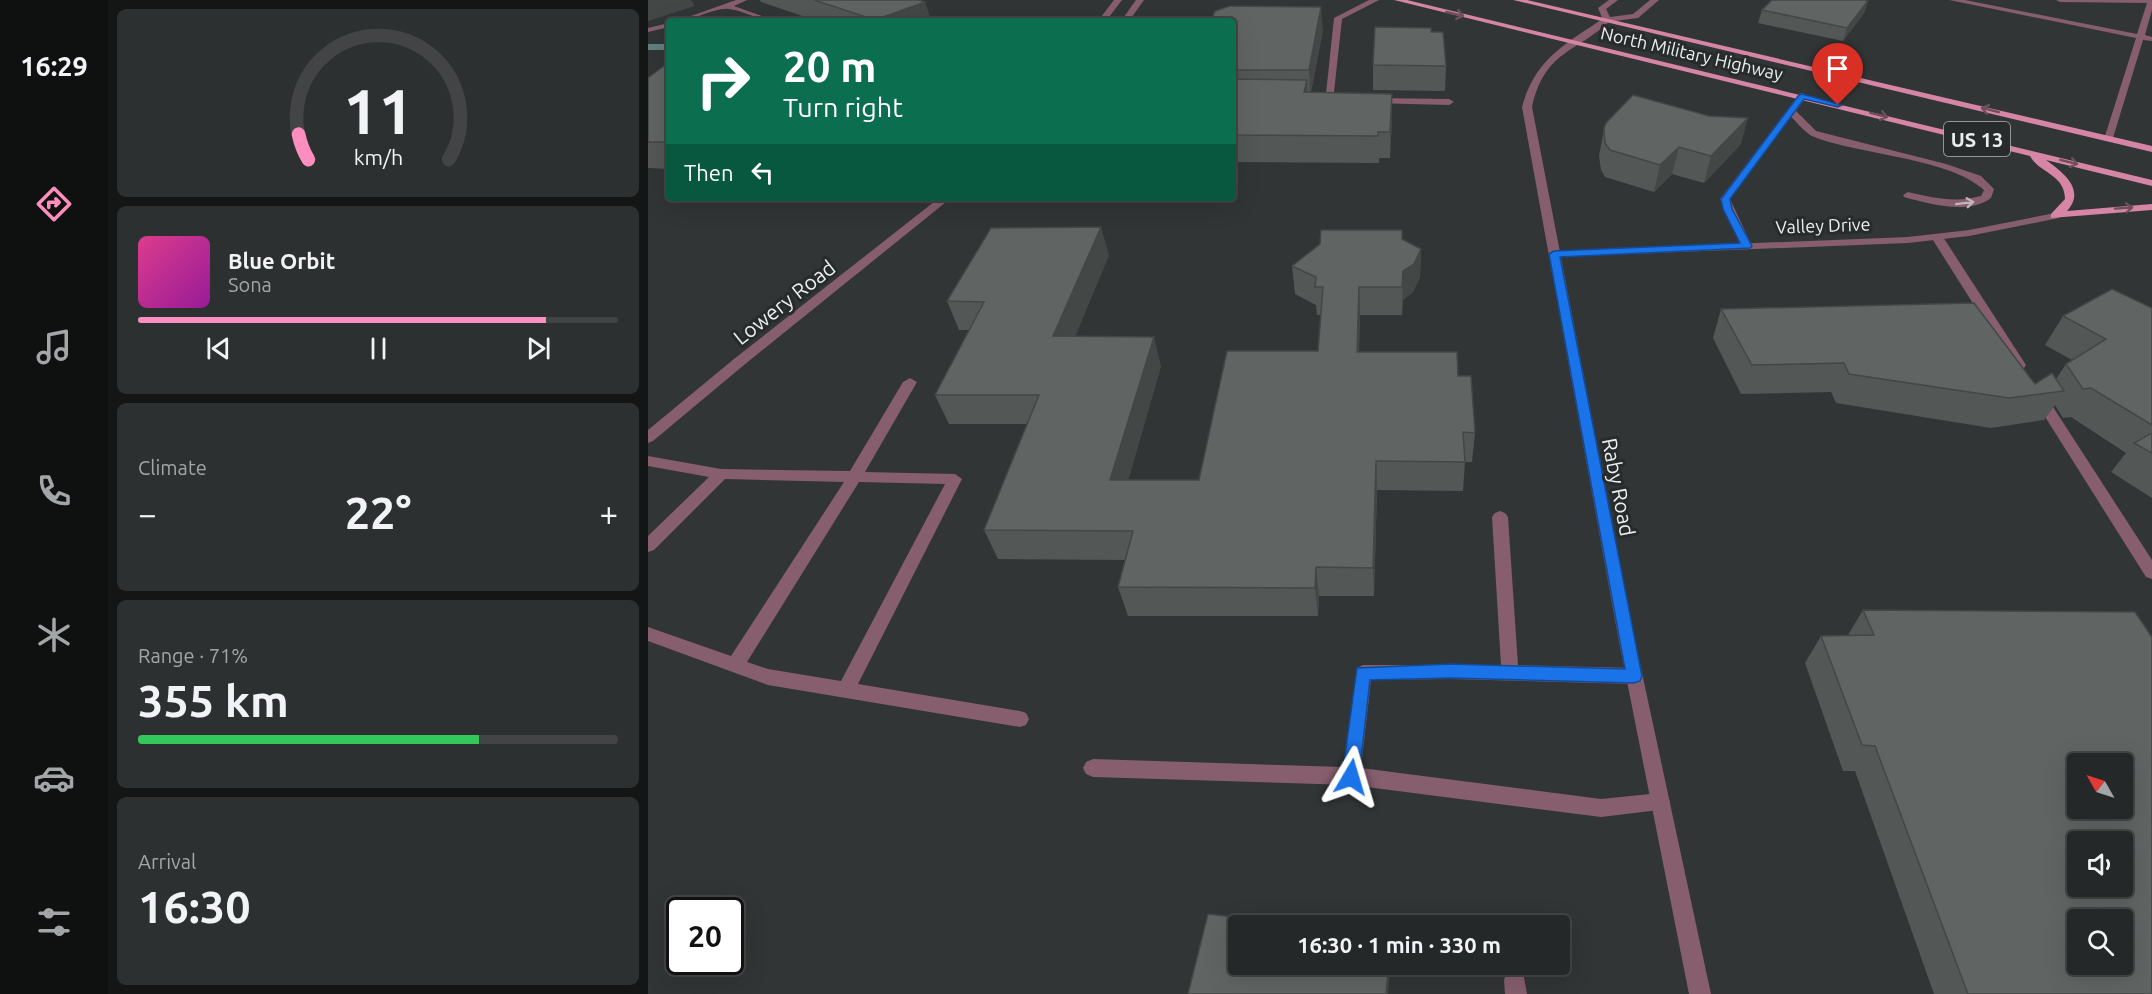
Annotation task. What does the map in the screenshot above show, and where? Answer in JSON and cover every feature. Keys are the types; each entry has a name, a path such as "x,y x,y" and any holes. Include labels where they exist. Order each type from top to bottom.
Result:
{"main road":[{"name":"North Military Highway","path":"1398,0 1802,96 2152,183"},
{"name":"North Military Highway","path":"1516,0 2152,149"},
{"path":"2024,151 2063,178 2069,187 2072,198 2067,208 2055,216"},
{"path":"2055,216 2109,209 2152,207"}],"street":[{"path":"711,0 763,18"},
{"path":"690,18 743,0"},
{"path":"1104,18 1118,0"},
{"path":"1127,18 1140,0"},
{"path":"1328,101 1338,18 1375,0"},
{"path":"1614,0 1602,8 1607,20 1635,16 1655,0"},
{"path":"1953,0 2152,39"},
{"path":"2060,0 2151,1 2109,139"},
{"name":"Raby Road","path":"1607,20 1552,57 1539,72 1530,88 1527,107 1634,676 1700,994"},
{"path":"648,30 666,26"},
{"path":"1746,246 1727,209 1725,199 1802,96"},
{"path":"1316,101 1339,101"},
{"path":"1361,101 1449,102"},
{"path":"1791,111 1813,133 1942,166 1977,178 1989,189 1986,198 1951,204 1908,195"},
{"name":"Lowery Road","path":"648,438 739,362 942,201"},
{"name":"Valley Drive","path":"1554,254 1937,237 1998,228 2055,216"},
{"path":"1937,237 2152,573"},
{"path":"735,665 854,478 910,382"},
{"path":"648,461 721,474 955,479 845,691"},
{"path":"648,546 721,474"},
{"path":"1500,517 1510,673"},
{"path":"648,634 768,677 1020,719"},
{"path":"1351,777 1363,673 1450,671 1634,676"},
{"path":"1093,768 1351,777 1601,808 1660,802"}],"building":[{"path":"814,0 919,0 925,2 881,18 869,18"},
{"path":"1772,0 1868,1 1847,28 1762,10"},
{"path":"1230,6 1321,7 1309,70 1236,70 1236,18 1212,18 1215,11"},
{"path":"1375,27 1431,28 1431,32 1443,32 1446,66 1373,65"},
{"path":"666,64 666,142 648,142 648,78"},
{"path":"1236,79 1307,80 1304,92 1392,94 1390,132 1378,132 1378,136 1236,135"},
{"path":"1633,95 1709,116 1748,118 1711,156 1679,147 1660,165 1610,150 1605,143 1606,123"},
{"path":"1101,227 1053,336 1154,337 1110,480 1199,480 1227,351 1318,351 1323,287 1315,287 1316,277 1292,266 1320,244 1321,230 1402,230 1402,239 1421,249 1414,264 1403,271 1402,287 1359,287 1357,352 1457,352 1458,376 1471,376 1475,433 1463,432 1465,462 1376,461 1373,568 1316,567 1315,588 1118,587 1133,531 984,530 1039,395 935,395 984,302 947,301 991,228"},
{"path":"2112,289 2152,308 2152,425 2091,388 2083,389 2066,364 2106,339 2063,316"},
{"path":"1974,303 2035,384 2052,373 2064,391 2009,398 1849,374 1844,363 1752,365 1721,309"},
{"path":"2152,433 2152,453 2134,443"},
{"path":"1863,610 2135,612 2152,637 2152,994 1968,994 1875,746 1862,745 1821,636 1874,635"},
{"path":"1208,914 1228,916 1228,975 1388,975 1386,994 1188,994"}],"waterway":[{"path":"648,47 666,47"}],"route":[{"path":"1351,777 1363,673 1450,671 1634,676 1554,254 1746,246 1727,209 1725,199 1802,96 1838,105"}]}
